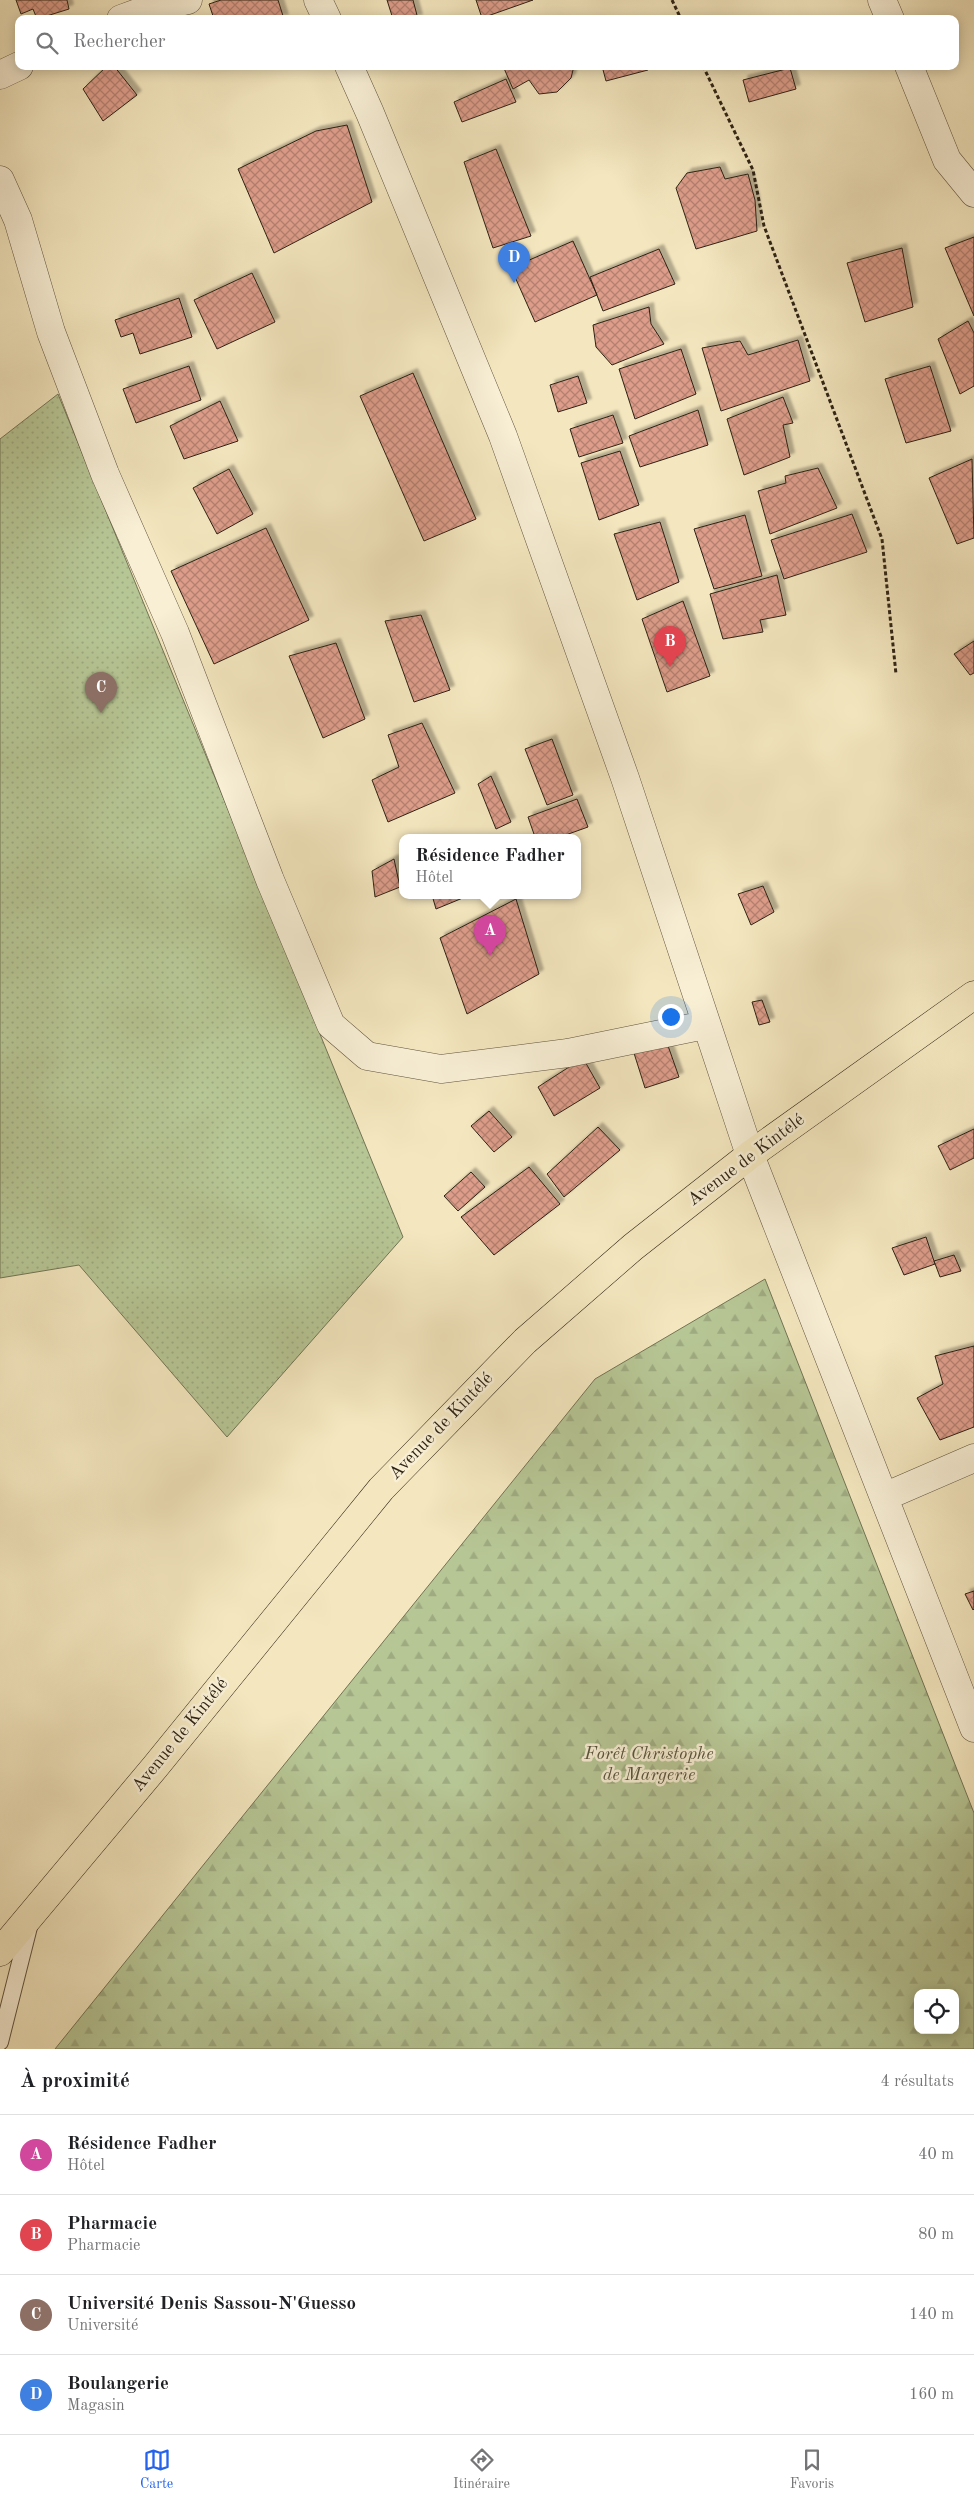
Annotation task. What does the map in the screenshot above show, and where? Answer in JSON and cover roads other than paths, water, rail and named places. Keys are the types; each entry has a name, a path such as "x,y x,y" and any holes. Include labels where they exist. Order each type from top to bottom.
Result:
{"main road":[{"name":"Avenue de Kintélé","path":"0,1952 155,1767 381,1488 525,1341 632,1246 750,1155 974,995"}],"street":[{"path":"132,15 151,8 188,0"},
{"path":"318,0 324,15"},
{"path":"882,0 888,15"},
{"path":"0,75 15,68"},
{"path":"351,70 503,436 625,778 750,1155 974,1728"},
{"path":"911,70 947,160 974,193"},
{"path":"0,180 18,220 51,332 105,474 175,633 270,880 331,1025 367,1056 440,1069 568,1053 706,1025"},
{"path":"884,1497 974,1458"}],"lane":[{"path":"0,2042 32,1913"}],"place":[{"name":"Boulangerie","path":"514,283"},
{"name":"Pharmacie","path":"670,667"},
{"name":"Université Denis Sassou-N'Guesso","path":"101,713"},
{"name":"Résidence Fadher","path":"490,956"}],"park label":[{"name":"Forêt Christophe de Margerie","path":"649,1764"}]}
